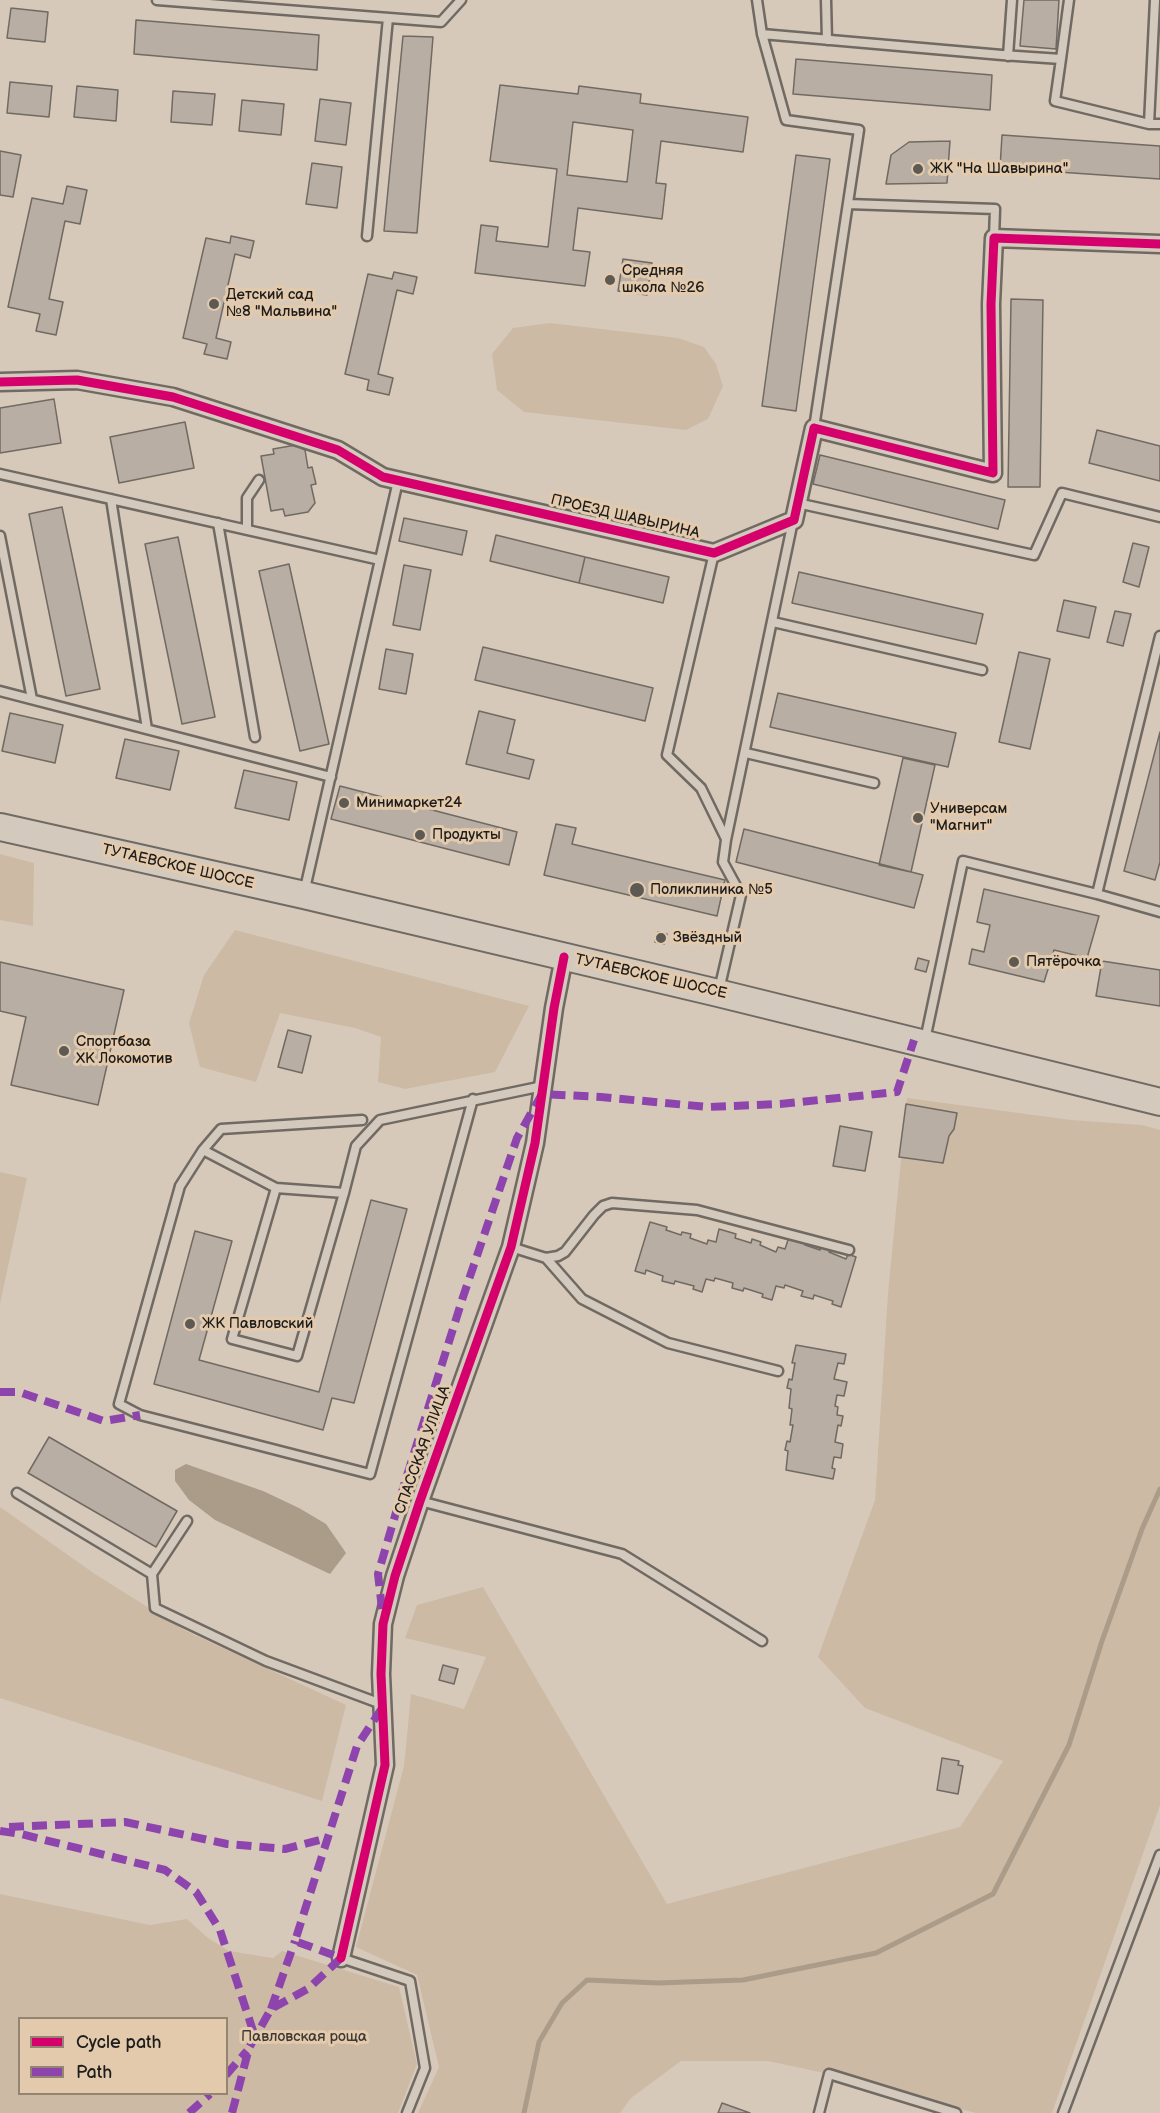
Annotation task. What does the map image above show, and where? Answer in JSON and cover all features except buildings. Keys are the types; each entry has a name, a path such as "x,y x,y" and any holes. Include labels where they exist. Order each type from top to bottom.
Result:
{"main road":[{"name":"ТУТАЕВСКОЕ ШОССЕ","path":"0,827 304,895 718,993 1160,1102"}],"street":[{"path":"794,520 813,428 993,473 991,304 994,238 1160,244"},
{"name":"ПРОЕЗД ШАВЫРИНА","path":"0,382 77,380 172,397 338,450 382,477 714,553 794,520"},
{"name":"СПАССКАЯ УЛИЦА","path":"341,1958 385,1765 381,1674 383,1624 395,1576 420,1501 511,1247 535,1143 554,1008 564,957"}],"lane":[{"path":"157,0 441,22 461,0"},
{"path":"757,0 762,34 786,120 859,130 813,428"},
{"path":"825,0 827,40"},
{"path":"1008,56 1012,0"},
{"path":"1069,0 1055,101 1149,124 1160,124"},
{"path":"1149,124 1155,0"},
{"path":"367,236 388,18"},
{"path":"762,34 1061,59"},
{"path":"848,204 995,209 994,238"},
{"path":"0,474 381,560"},
{"path":"247,530 247,498 259,480"},
{"path":"304,895 399,481"},
{"path":"797,502 1034,555 1062,494 1160,517"},
{"path":"111,499 147,729"},
{"path":"718,993 741,895 723,862 726,840 794,520"},
{"path":"218,523 255,737"},
{"path":"0,536 32,699"},
{"path":"714,553 667,755 701,788 726,840"},
{"path":"773,622 982,670"},
{"path":"1097,894 1160,636"},
{"path":"0,691 331,777"},
{"path":"746,753 874,783"},
{"path":"924,1042 963,861 1160,912"},
{"path":"276,1188 232,1340 297,1356 356,1146 380,1120 544,1086"},
{"path":"362,1120 221,1129 203,1150 180,1186 118,1404 140,1415 370,1474 473,1099"},
{"path":"203,1150 276,1188 344,1193"},
{"path":"511,1247 546,1258 558,1256 565,1252 603,1206 612,1203 697,1210 849,1250"},
{"path":"546,1258 582,1299 668,1343 778,1371"},
{"path":"17,1493 152,1574"},
{"path":"420,1501 622,1554 762,1641"},
{"path":"187,1521 152,1574 155,1608 266,1661 384,1706"},
{"path":"1063,2113 1160,1855"},
{"path":"341,1958 410,1981 425,2068 407,2113"},
{"path":"819,2113 829,2074 956,2113"}],"green space":[{"path":"550,323 678,338 704,347 716,364 723,386 708,419 686,430 524,412 497,390 492,354 513,328"},
{"path":"0,854 34,863 33,926 0,920"},
{"path":"235,930 529,1006 495,1072 405,1089 378,1082 381,1037 355,1028 280,1013 256,1082 200,1067 189,1023 204,975"},
{"path":"907,1098 1071,1120 1142,1125 1160,1130 1160,1805 1052,2113 976,2113 829,2074 768,2061 681,2061 631,2098 620,2113 418,2113 439,2067 417,1975 356,1947 404,1766 411,1694 464,1709 486,1657 405,1638 417,1605 483,1587 667,1904 960,1827 1003,1761 865,1708 818,1657 875,1500 888,1293"},
{"path":"0,1172 27,1178 0,1304"},
{"path":"0,1507 95,1574 184,1630 346,1705 322,1801 0,1698"},
{"name":"Павловская роща","path":"0,1894 150,1925 187,1919 208,1938 229,1951 273,1958 282,1951 399,1987 417,2064 398,2113 0,2113"}],"shaded area":[{"path":"186,1464 263,1491 299,1508 326,1524 346,1553 330,1574 215,1520 189,1500 175,1481 175,1470"}],"waterway":[{"path":"524,2113 539,2042 562,2003 587,1980 658,1983 743,1980 876,1953 993,1894 1069,1745 1102,1641 1142,1529 1160,1489"}],"marked path":[{"path":"382,1609 378,1574 404,1485 463,1297 517,1138 542,1094 708,1107 780,1104 897,1092 914,1040"},
{"path":"0,1392 19,1392 104,1421 140,1415"},
{"path":"232,2113 249,2048 271,2009 309,1988 341,1958 295,1941 357,1746 382,1708"},
{"path":"9,1827 125,1822 227,1844 285,1849 328,1838"},
{"path":"0,1831 21,1834 165,1870 196,1892 220,1930 255,2037"},
{"path":"271,2009 295,1941"},
{"path":"228,2073 247,2051"},
{"path":"189,2113 209,2095"}],"cycle path":[{"path":"0,382 77,380 173,397 338,450 383,477 714,553 794,520 814,428 993,473 991,304 994,238 1160,244"},
{"path":"341,1958 385,1765 381,1674 383,1624 395,1576 420,1501 511,1247 535,1143 554,1008 564,957"}],"place":[{"name":"ЖК \"На Шавырина\"","path":"918,169"},
{"name":"Средняя школа №26","path":"610,280"},
{"name":"Детский сад №8 \"Мальвина\"","path":"214,304"},
{"name":"Минимаркет24","path":"344,803"},
{"name":"Универсам \"Магнит\"","path":"918,818"},
{"name":"Продукты","path":"420,835"},
{"name":"Поликлиника №5","path":"637,890"},
{"name":"Звёздный","path":"661,938"},
{"name":"Пятёрочка","path":"1014,962"},
{"name":"Спортбаза ХК Локомотив","path":"64,1051"},
{"name":"ЖК Павловский","path":"190,1324"}]}
